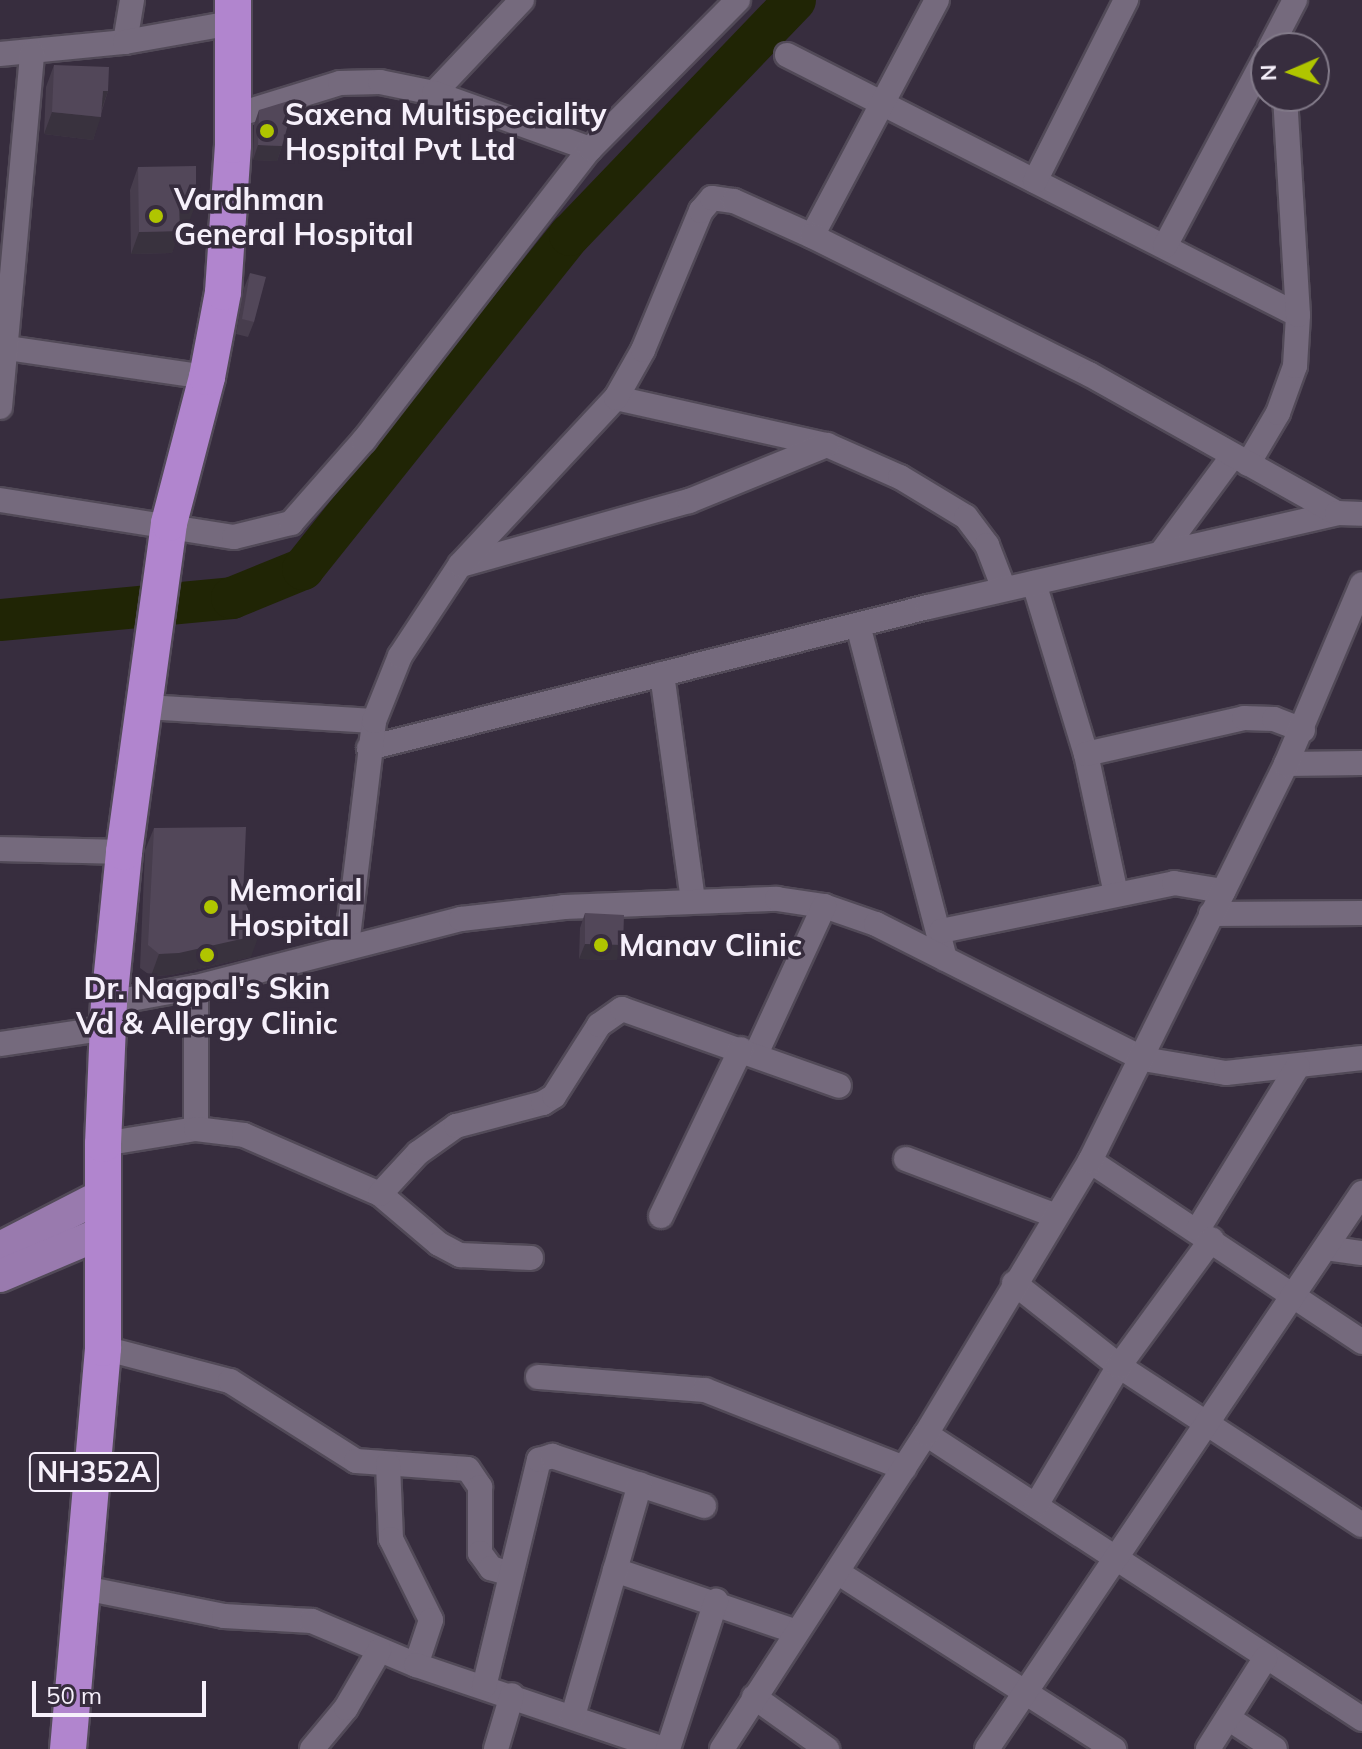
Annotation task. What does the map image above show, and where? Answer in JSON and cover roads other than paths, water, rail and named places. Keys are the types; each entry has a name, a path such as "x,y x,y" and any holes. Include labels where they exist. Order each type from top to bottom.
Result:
{"highway":[{"name":"NH352A","path":"68,1749 103,1348 103,1144 109,1016 124,852 146,707 148,654 167,537 207,377 223,292 233,116 232,11"}],"main road":[{"path":"0,1248 105,1194"},
{"path":"0,1276 104,1232"}],"street":[{"path":"125,42 132,0"},
{"path":"434,93 522,0"},
{"path":"812,236 937,0"},
{"path":"1035,181 1126,0"},
{"path":"1282,32 1295,0"},
{"path":"0,500 167,537 234,537 291,523 364,440 590,149 732,2"},
{"path":"0,54 125,42 232,11"},
{"path":"0,407 7,348 9,207 32,52"},
{"path":"787,55 1298,315"},
{"path":"233,116 340,83 380,82 434,93 590,149"},
{"path":"1165,246 1250,86"},
{"path":"1161,553 1240,460 1291,386 1298,315 1286,112"},
{"path":"347,945 374,721 415,628 460,565 616,398 643,350 708,202 734,201 812,236 1089,374 1337,513"},
{"path":"7,348 207,377"},
{"path":"616,398 827,445 941,498 966,517 987,545 1004,589"},
{"path":"460,565 689,501 827,445"},
{"path":"369,748 1004,589 1337,513 1362,514"},
{"path":"1034,583 1086,754 1116,894"},
{"path":"722,1749 794,1631 837,1572 926,1434 1090,1161 1303,730 1362,584"},
{"path":"858,625 941,931 945,959"},
{"path":"662,674 693,900"},
{"path":"146,707 374,721"},
{"path":"1086,754 1244,718 1274,719 1303,730"},
{"path":"1286,764 1362,763"},
{"path":"0,849 124,852"},
{"path":"941,931 1185,882 1223,891"},
{"path":"0,1044 109,1016 196,987 347,945 461,919 693,900 777,899 824,906 945,959 1143,1059 1226,1073 1362,1058"},
{"path":"661,1216 824,906"},
{"path":"1211,914 1362,913"},
{"path":"196,987 196,1129"},
{"path":"380,1194 418,1153 456,1126 543,1103 554,1096 613,1012 635,1010 839,1086"},
{"path":"1036,1505 1119,1366 1205,1234 1298,1066"},
{"path":"103,1144 196,1129 270,1142 380,1194 439,1244 460,1255 531,1258"},
{"path":"906,1159 1056,1216"},
{"path":"1090,1161 1205,1234 1362,1342"},
{"path":"987,1749 1295,1297 1362,1193"},
{"path":"1326,1248 1362,1253"},
{"path":"1014,1283 1119,1366 1362,1525"},
{"path":"103,1348 230,1381 345,1456 388,1464 456,1466 476,1476 483,1502 480,1553 491,1568 510,1574"},
{"path":"538,1377 705,1390 904,1468"},
{"path":"926,1434 1036,1505 1116,1562 1362,1719"},
{"path":"484,1687 539,1460 552,1456 704,1506"},
{"path":"388,1464 391,1539 431,1620 416,1665"},
{"path":"573,1716 640,1484"},
{"path":"615,1570 716,1601 794,1631"},
{"path":"837,1572 1106,1747"},
{"path":"84,1588 224,1616 312,1621 416,1665 666,1749 716,1601"},
{"path":"312,1749 346,1708 379,1651"},
{"path":"1208,1749 1265,1659"},
{"path":"496,1749 512,1695"},
{"path":"754,1697 827,1749"},
{"path":"1228,1718 1275,1749"}],"waterway":[{"path":"0,620 232,598 303,569 570,235 795,0"}],"place":[{"name":"Saxena Multispeciality Hospital Pvt Ltd","path":"267,131"},
{"name":"Vardhman General Hospital","path":"156,216"},
{"name":"Memorial Hospital","path":"211,907"},
{"name":"Manav Clinic","path":"601,945"},
{"name":"Dr. Nagpal's Skin Vd & Allergy Clinic","path":"207,955"}]}
